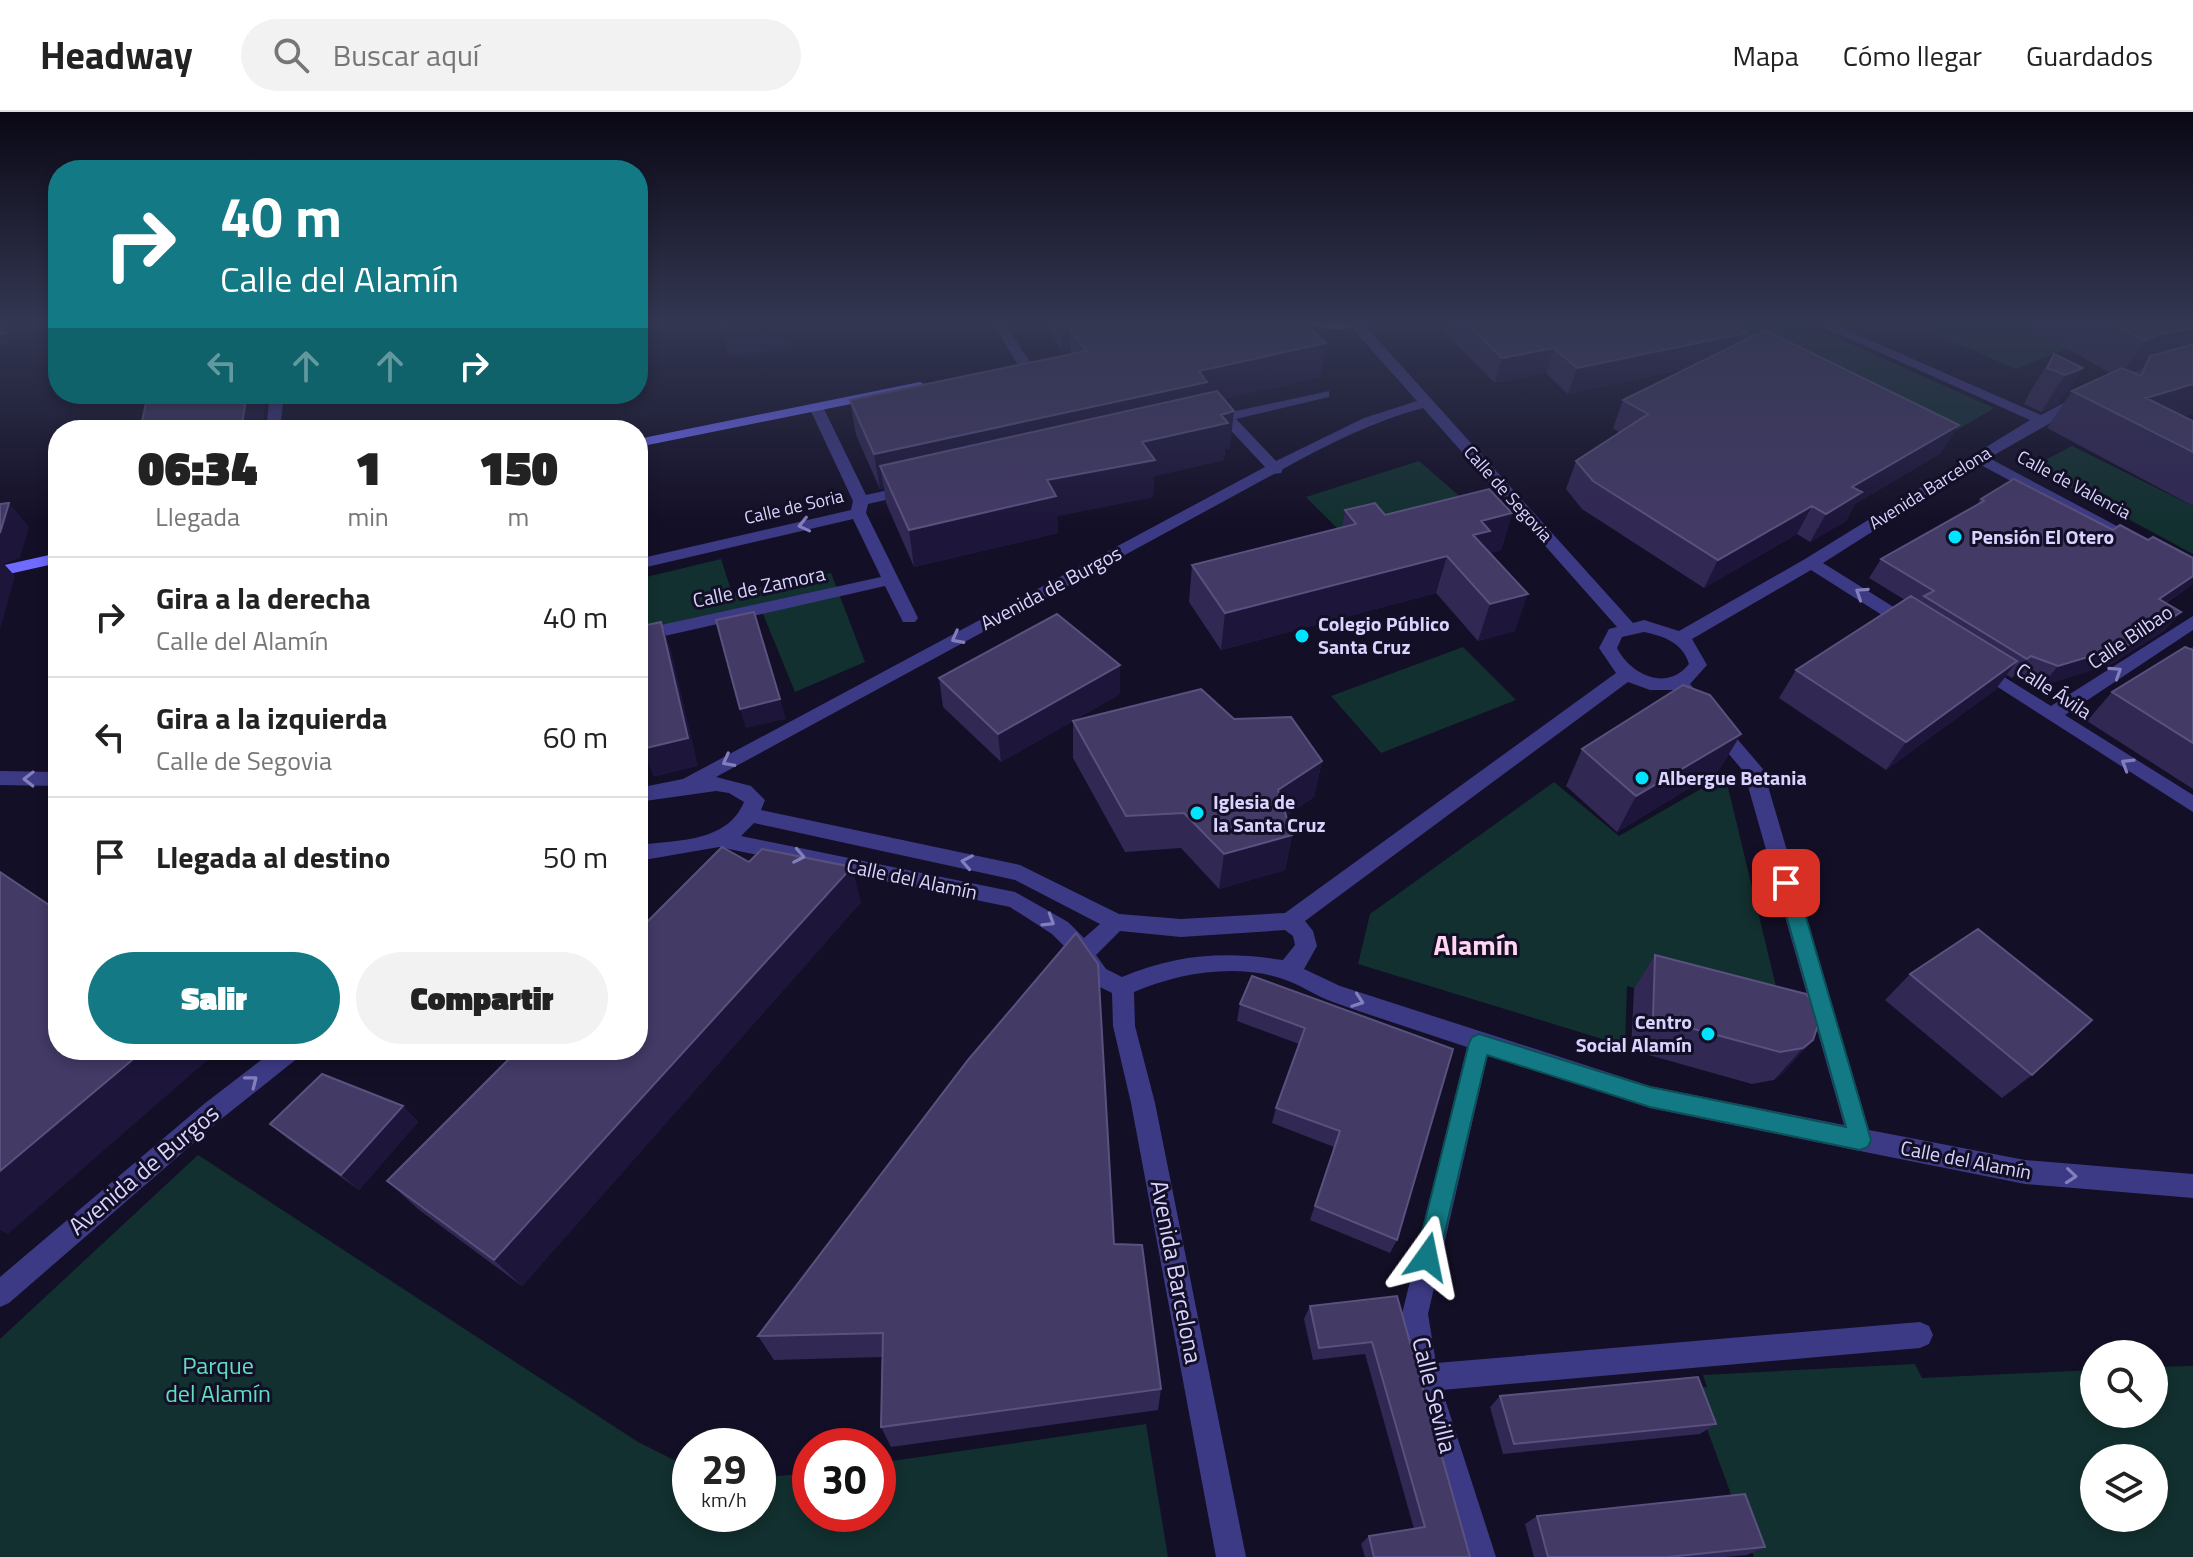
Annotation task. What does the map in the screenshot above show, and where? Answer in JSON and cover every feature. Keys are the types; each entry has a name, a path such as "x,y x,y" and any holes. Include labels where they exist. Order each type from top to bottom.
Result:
{"street":[{"path":"648,441 903,389"},
{"name":"Calle de Segovia","path":"1415,389 1628,628"},
{"path":"1971,389 2041,420"},
{"name":"Avenida Barcelona","path":"1679,638 1811,563 2041,420 2097,393"},
{"path":"1196,424 1324,394"},
{"name":"Avenida de Burgos","path":"683,788 1100,561 1370,421 1398,409 1426,403"},
{"path":"816,407 909,618"},
{"path":"1226,417 1276,470"},
{"name":"Calle de Valencia","path":"1978,458 2151,549"},
{"name":"Calle de Soria","path":"648,561 860,507 922,487"},
{"path":"0,571 48,560"},
{"path":"1811,563 1922,632"},
{"name":"Calle de Zamora","path":"648,634 890,580"},
{"name":"Calle Bilbao","path":"2051,715 2149,659 2193,622"},
{"path":"1644,626 1679,638 1696,656 1698,665 1691,679 1680,684 1647,683 1627,674 1612,661 1608,648 1615,633 1628,628 1644,626"},
{"name":"Calle Ávila","path":"1960,657 2193,805"},
{"path":"1286,970 1297,962 1306,946 1302,931 1289,921 1627,674"},
{"path":"1680,684 1753,769 1860,1140"},
{"path":"0,778 48,779"},
{"path":"648,793 723,784 745,789 755,800 751,815 739,831 723,840 648,851"},
{"name":"Calle del Alamín","path":"751,815 1020,873 1116,922 1158,930 1224,929 1289,921"},
{"name":"Calle del Alamín","path":"723,840 1015,900 1060,928 1084,952 1089,968 1102,982 1123,987 1152,973 1217,960 1286,970 1334,993 1650,1097 2025,1172 2193,1186"},
{"path":"1084,952 1116,922"},
{"name":"Avenida Barcelona","path":"1123,987 1124,1026 1143,1103 1231,1557"},
{"name":"Calle Sevilla","path":"1479,1043 1415,1314 1425,1378 1481,1557"},
{"name":"Avenida de Burgos","path":"0,1294 202,1120 278,1060"},
{"path":"1425,1378 1920,1335"}],"green space":[{"path":"1834,389 1952,389 1994,408 1937,442"},
{"path":"2072,446 2193,506 2193,554 2032,467"},
{"path":"1419,461 1464,500 1347,538 1306,497"},
{"path":"721,559 732,593 831,573 865,662 795,692 761,609 648,635 648,577"},
{"path":"1463,647 1516,700 1381,753 1331,696"},
{"path":"1725,775 1786,1028 1627,986 1625,1046 1358,964 1370,914 1554,782 1619,836"},
{"name":"Parque del Alamín","path":"198,1155 638,1442 672,1459 672,1532 776,1532 776,1476 792,1475 792,1532 896,1532 896,1460 1146,1424 1168,1557 0,1557 0,1339"},
{"path":"1915,1364 1922,1378 2080,1371 2080,1428 2168,1428 2168,1367 2193,1366 2193,1557 1754,1557 1692,1388 1707,1387 1703,1375"}],"building":[{"path":"901,389 1173,389 874,454 850,400"},
{"path":"1644,389 1886,389 1959,425 1852,487 1862,492 1826,514 1812,506 1718,560 1593,481 1576,461 1648,414 1623,400"},
{"path":"2175,389 2146,398 2193,421 2193,452 2072,391"},
{"path":"1217,391 1234,411 1221,415 1228,423 1142,442 1155,460 1047,480 1056,496 909,530 880,466"},
{"path":"146,404 245,404 243,420 142,420"},
{"path":"2014,479 2113,530 2120,525 2148,540 2153,537 2193,558 2193,576 2159,599 2181,612 2128,645 2058,666 2031,656 2027,659 1924,596 1934,591 1881,559 1984,501 1981,499"},
{"path":"1489,489 1512,513 1481,521 1490,531 1473,535 1528,594 1490,604 1447,556 1225,613 1192,565 1356,524 1345,510 1375,503 1385,515"},
{"path":"9,503 0,533 0,504"},
{"path":"1911,596 2017,661 1906,742 1796,670"},
{"path":"754,612 780,699 740,709 716,620"},
{"path":"1057,614 1120,665 998,734 939,678"},
{"path":"661,622 688,738 648,748 648,625"},
{"path":"2185,647 2193,650 2193,743 2112,692"},
{"path":"1683,685 1710,695 1741,734 1636,796 1582,749"},
{"name":"Iglesia de la Santa Cruz","path":"1201,689 1234,719 1291,717 1322,761 1278,790 1292,835 1224,854 1184,813 1126,816 1073,721"},
{"path":"722,847 749,862 762,849 852,867 494,1260 387,1181 508,1060 648,1060 648,921"},
{"path":"0,872 48,904 48,1060 132,1060 0,1171"},
{"path":"1978,929 2092,1020 2032,1075 1910,974"},
{"path":"1076,933 1098,964 1114,1244 1142,1245 1161,1389 881,1427 883,1333 758,1336 968,1060"},
{"path":"1655,955 1806,994 1817,1008 1819,1022 1813,1040 1803,1048 1780,1052 1653,1018"},
{"path":"1252,976 1453,1049 1397,1240 1315,1206 1340,1131 1276,1108 1305,1028 1240,1004"},
{"path":"322,1074 403,1106 341,1175 270,1124"},
{"path":"1397,1296 1470,1557 1374,1557 1369,1536 1425,1527 1372,1342 1319,1348 1310,1306"},
{"path":"1698,1377 1716,1424 1514,1444 1500,1396"},
{"path":"1745,1494 1765,1547 1668,1557 1548,1557 1537,1516"}],"place":[{"name":"Pensión El Otero","path":"1955,537"},
{"name":"Colegio Público Santa Cruz","path":"1302,636"},
{"name":"Albergue Betania","path":"1642,778"},
{"name":"Iglesia de la Santa Cruz","path":"1197,813"},
{"name":"Centro Social Alamín","path":"1708,1034"}],"district":[{"name":"Alamín","path":"1476,945"}],"route":[{"path":"1427,1257 1479,1043 1650,1097 1860,1140 1786,883"}]}
